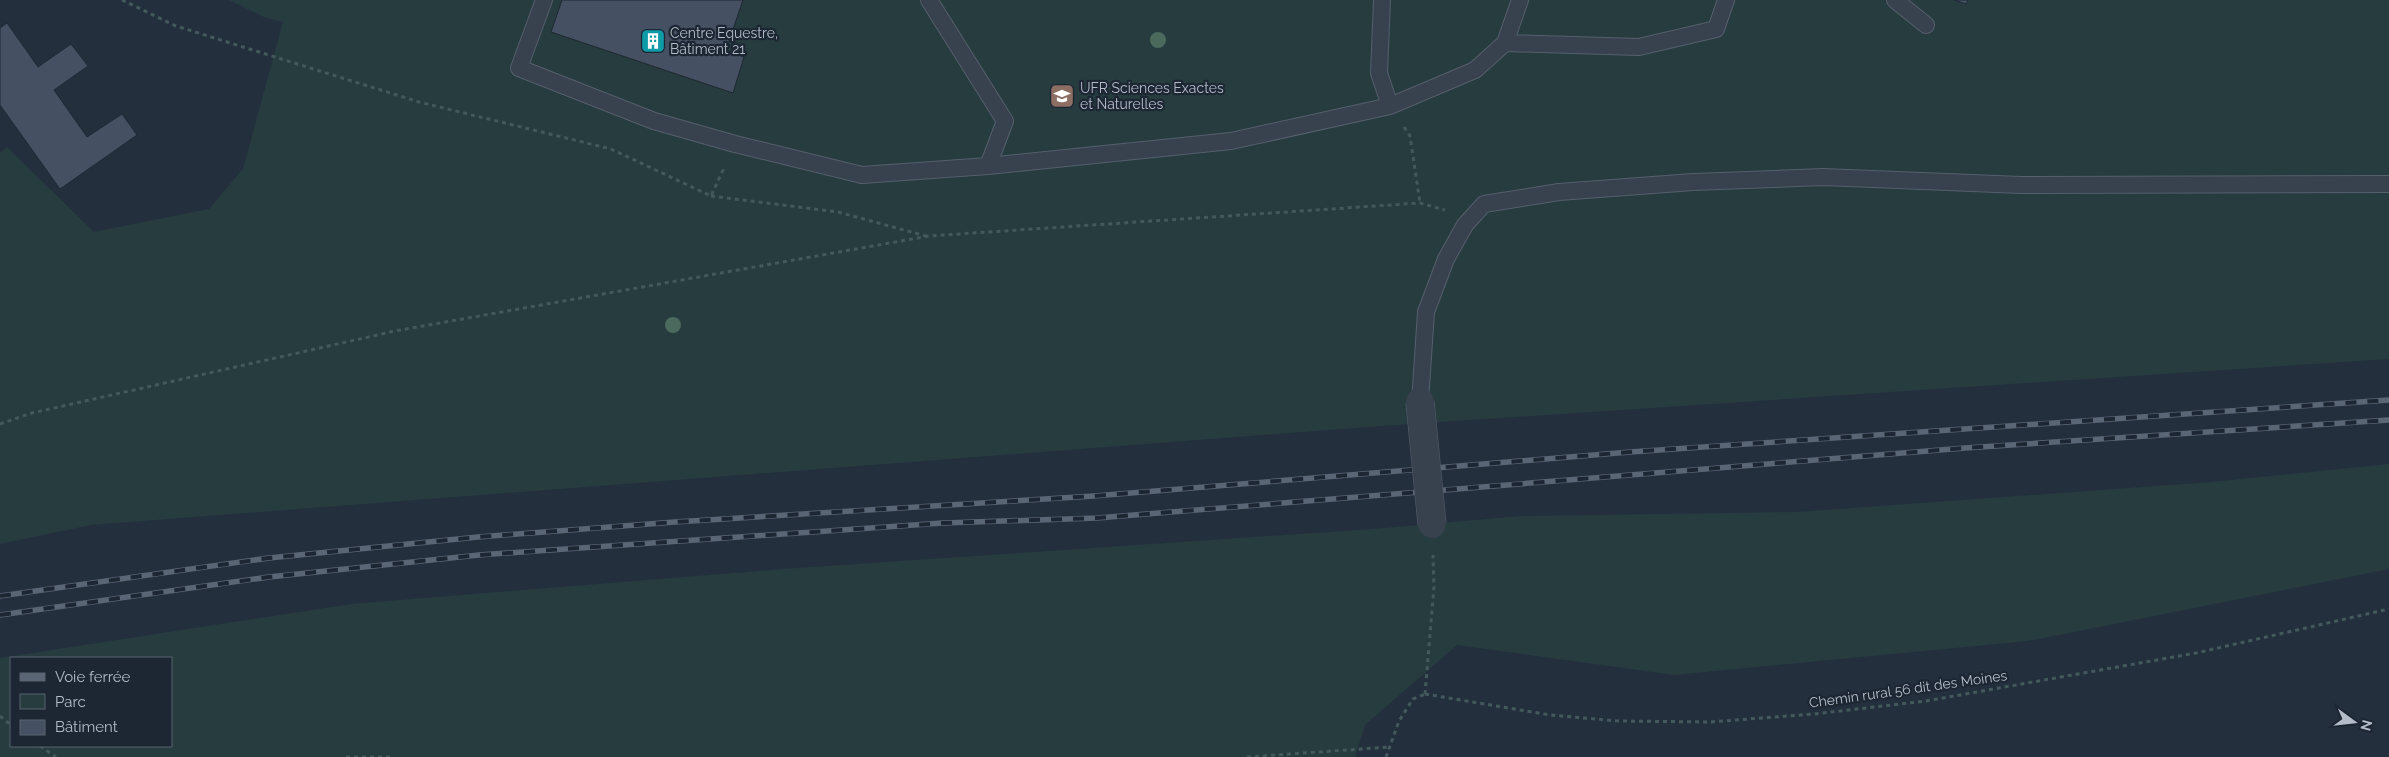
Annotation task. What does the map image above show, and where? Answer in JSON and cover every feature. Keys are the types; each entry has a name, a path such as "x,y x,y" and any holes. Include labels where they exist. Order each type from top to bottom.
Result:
{"street":[{"path":"1420,402 1432,524"}],"lane":[{"path":"544,0 520,68 654,120 735,144 862,175 988,166 1231,141 1390,106 1475,70 1505,43 1520,0"},
{"path":"929,0 1005,121 988,166"},
{"path":"1382,0 1379,73 1390,106"},
{"path":"1505,43 1639,47 1716,29 1726,0"},
{"path":"1895,0 1926,25"},
{"path":"1420,402 1426,312 1446,259 1465,225 1484,204 1568,192 1693,182 1823,177 2021,185 2389,184"}],"path":[{"path":"122,0 176,26 419,102 611,149 711,196 838,212 929,236"},
{"path":"1390,106 1410,136 1420,203"},
{"path":"711,196 735,144"},
{"path":"0,424 32,413 395,331 929,236 1420,203 1442,210 1484,204"},
{"path":"1386,757 1399,721 1413,699 1425,694 1434,587 1432,524"},
{"name":"Chemin rural 56 dit des Moines","path":"1425,694 1550,715 1618,721 1710,722 1814,714 1926,701 2196,653 2389,609"},
{"path":"41,747 56,757"},
{"path":"1247,757 1389,747"},
{"path":"346,757 392,757"}],"green space":[{"path":"229,0 2389,0 2389,359 1381,426 91,525 0,544 0,153 7,147 94,232 209,209 243,169 283,22 266,18"},
{"path":"2389,464 2389,569 2028,641 1674,675 1457,645 1365,725 1355,757 0,757 0,658 351,604 783,569 1373,529 1520,516 1797,512 2211,482"}],"building":[{"name":"Centre Equestre, Bâtiment 21","path":"562,0 743,0 726,50 744,57 733,93 551,32"},
{"path":"1954,0 1968,0 1966,4"},
{"path":"7,23 38,67 71,44 88,66 54,90 87,137 122,114 137,135 60,189 0,105 0,28"}],"railway":[{"path":"0,596 269,558 478,537 675,522 1094,496 1630,452 2389,400"},
{"path":"0,615 269,577 479,555 943,523 1097,518 1965,448 2389,420"}],"place":[{"name":"Centre Equestre, Bâtiment 21","path":"653,41"},
{"name":"UFR Sciences Exactes et Naturelles","path":"1062,96"}]}
